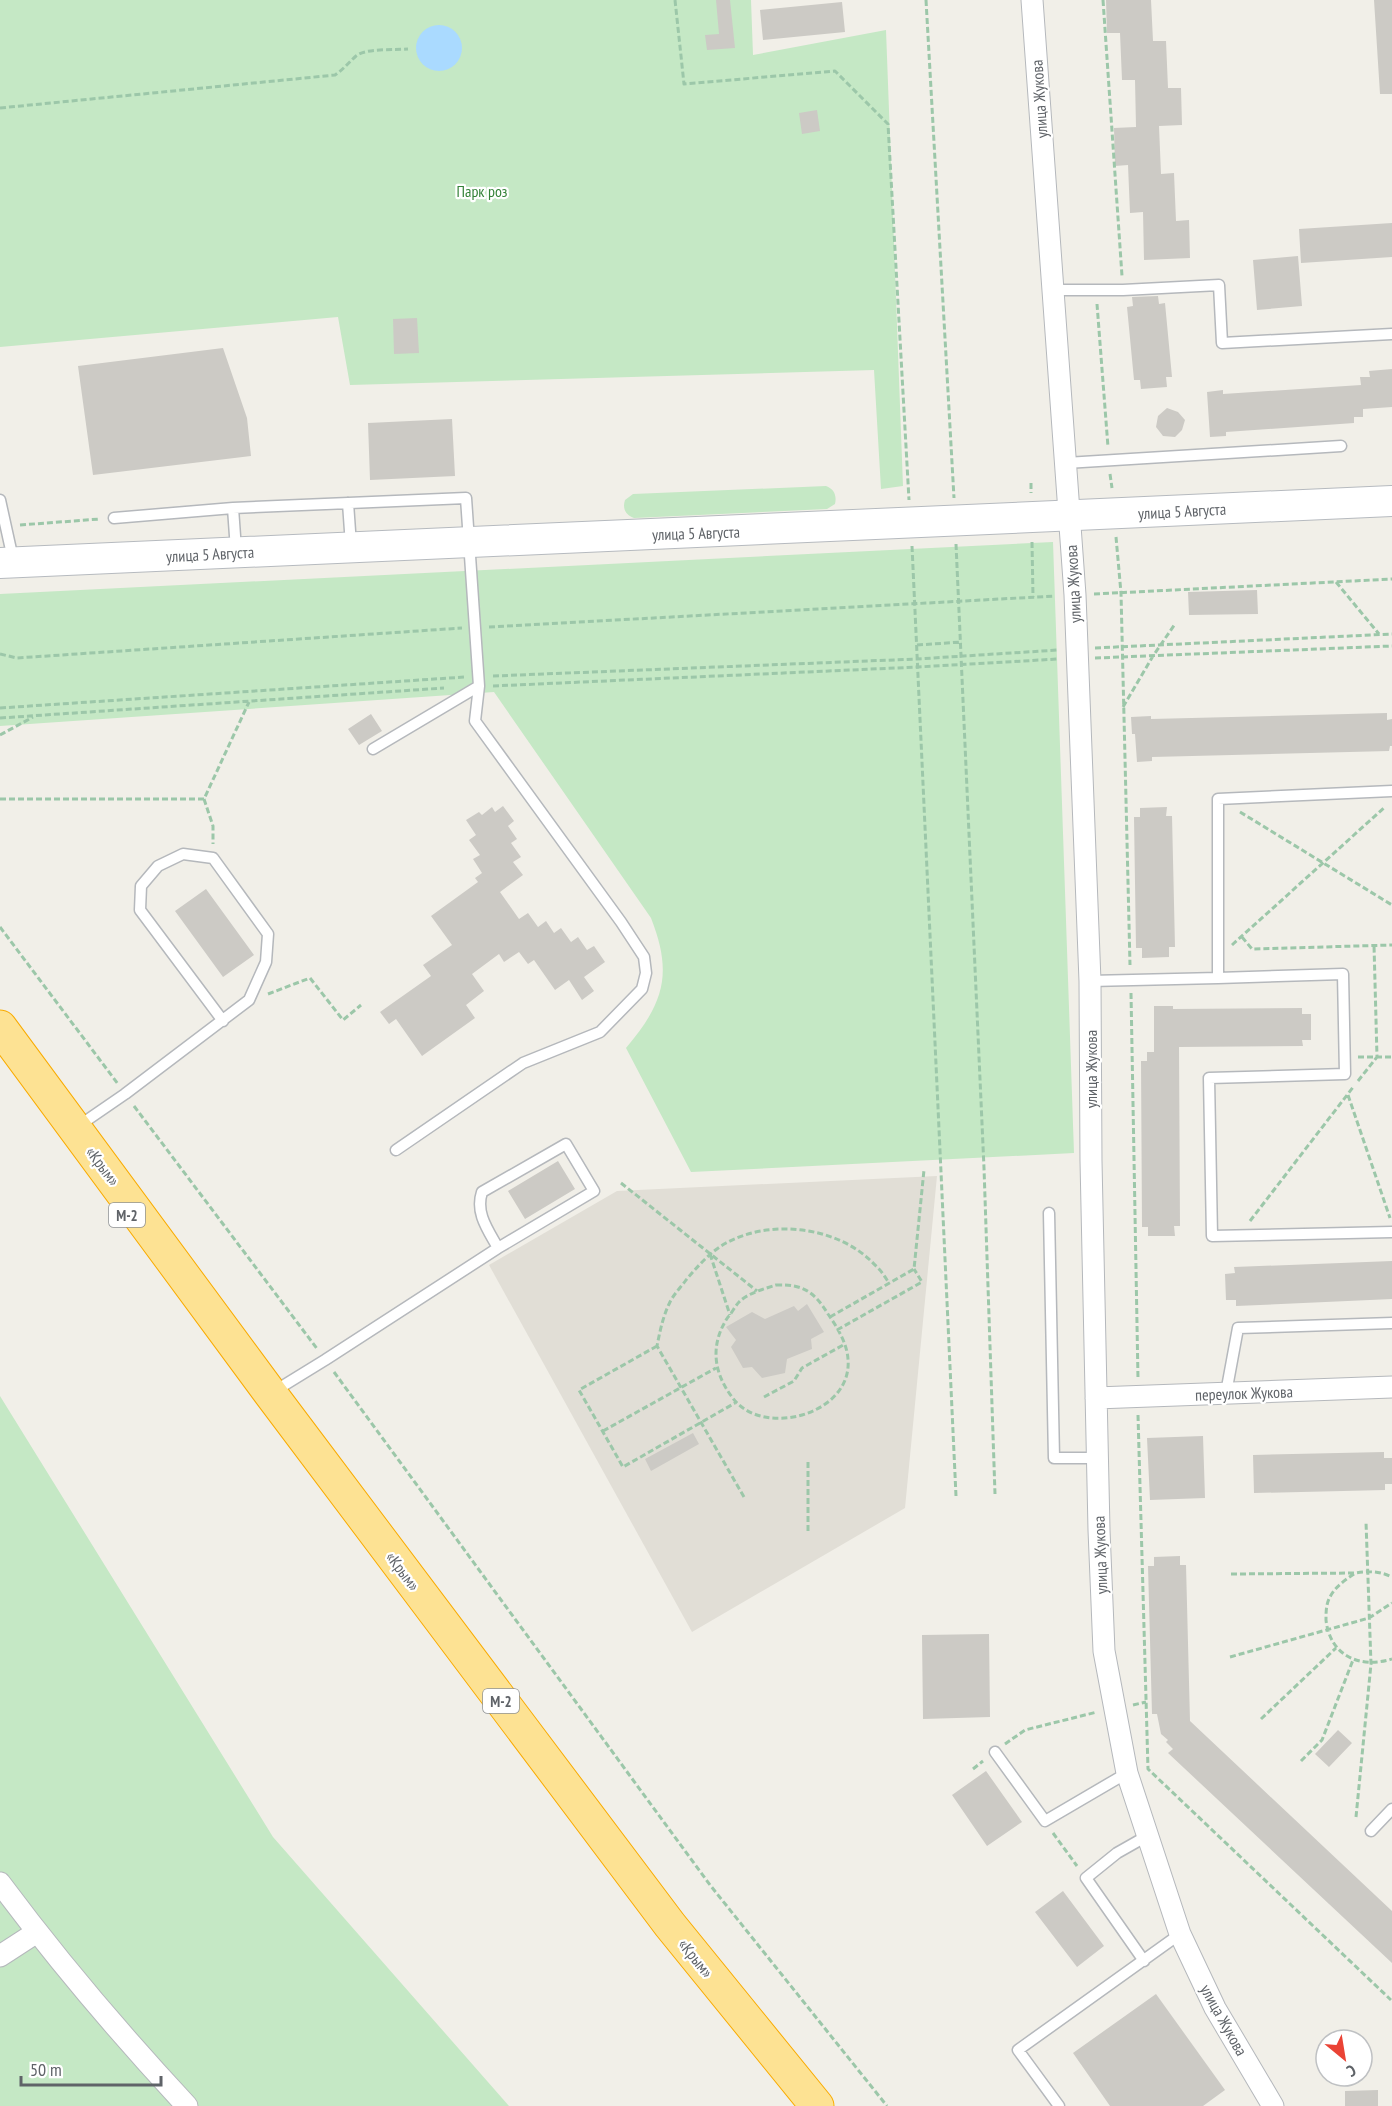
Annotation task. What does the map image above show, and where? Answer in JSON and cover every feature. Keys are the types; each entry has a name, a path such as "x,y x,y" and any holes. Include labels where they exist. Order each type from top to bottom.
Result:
{"highway":[{"name":"«Крым»","path":"0,1027 270,1394 670,1925 816,2106"},
{"name":"«Крым»","path":"0,1044 262,1399 662,1931 804,2106"}],"street":[{"name":"улица Жукова","path":"1032,0 1075,595 1090,981 1091,1161 1104,1651 1126,1773 1180,1934 1215,2008 1273,2106"},
{"name":"улица 5 Августа","path":"7,563 1392,501"},
{"name":"переулок Жукова","path":"1096,1398 1392,1387"},
{"path":"0,1883 123,2037 187,2106"},
{"path":"0,1956 37,1932"}],"lane":[{"path":"1053,290 1123,290 1219,285 1222,343 1392,334"},
{"path":"1065,463 1341,446"},
{"path":"114,518 233,508 466,498 479,681 475,721 644,957 646,974 642,989 600,1032 523,1063 396,1149"},
{"path":"0,500 6,526 7,563"},
{"path":"348,503 351,548"},
{"path":"233,508 236,553"},
{"path":"373,749 479,681"},
{"path":"1218,978 1218,799 1392,791"},
{"path":"75,1128 125,1094 223,1021 249,1000 266,962 268,934 213,858 183,854 158,866 141,886 140,910 223,1021"},
{"path":"1090,981 1343,974 1345,1074 1209,1078 1212,1236 1392,1232"},
{"path":"270,1394 498,1248 594,1191 566,1144 482,1192 478,1203 482,1219 498,1248"},
{"path":"1049,1213 1054,1458 1098,1458"},
{"path":"1226,1393 1238,1328 1392,1323"},
{"path":"995,1752 1045,1821 1126,1773"},
{"path":"1371,1831 1392,1809"},
{"path":"1144,1961 1086,1878 1117,1853 1147,1836"},
{"path":"1059,2106 1018,2050 1180,1934"}],"path":[{"path":"675,0 684,84 835,71 888,124 915,604 956,1496"},
{"path":"926,0 962,642 995,1494"},
{"path":"1103,0 1123,290"},
{"path":"0,108 335,75 348,67 358,54 408,49"},
{"path":"1096,290 1121,593 1148,1769 1391,2000"},
{"path":"6,526 114,518"},
{"path":"0,654 17,658 476,627 1392,579"},
{"path":"1335,582 1379,634"},
{"path":"1123,707 1175,624"},
{"path":"0,718 249,702 479,681 918,668 1121,647 1392,634"},
{"path":"917,645 962,642"},
{"path":"0,708 962,656 1076,653 1122,657 1392,646"},
{"path":"213,858 213,826 204,799 249,702"},
{"path":"0,735 35,716"},
{"path":"0,799 204,799"},
{"path":"1218,799 1392,905"},
{"path":"1218,959 1392,801"},
{"path":"0,927 325,1360 710,1885 887,2106"},
{"path":"1242,937 1252,949 1392,945"},
{"path":"1239,1236 1377,1057 1374,945"},
{"path":"249,1000 310,978 343,1020 361,1005"},
{"path":"1344,1057 1392,1057"},
{"path":"1348,1095 1392,1225"},
{"path":"837,1330 922,1282 914,1269 924,1170"},
{"path":"621,1183 757,1292"},
{"path":"744,1497 657,1346 670,1301 695,1269 710,1254 726,1243 754,1233 784,1230 806,1231 829,1236 853,1247 875,1264 889,1283"},
{"path":"710,1254 730,1315"},
{"path":"830,1317 914,1269"},
{"path":"776,1285 793,1285 809,1291 821,1303 845,1344 848,1360 841,1389 829,1402 812,1412 776,1418 752,1414 735,1402 722,1384 717,1368 715,1346 720,1329 739,1302 757,1292 776,1285"},
{"path":"764,1397 794,1381 802,1368 845,1344"},
{"path":"657,1346 579,1390 623,1467 735,1402"},
{"path":"603,1431 717,1368"},
{"path":"808,1462 808,1534"},
{"path":"1356,1816 1371,1664 1366,1522"},
{"path":"1231,1574 1368,1571 1384,1573 1392,1577"},
{"path":"1355,1573 1340,1584 1330,1596 1326,1611 1327,1629 1336,1648 1353,1660 1371,1664 1392,1659"},
{"path":"1230,1657 1369,1618 1392,1603"},
{"path":"1261,1719 1336,1648"},
{"path":"1301,1761 1322,1740 1353,1660"},
{"path":"973,1769 1024,1730 1146,1702"},
{"path":"1045,1821 1086,1878"}],"shaded area":[{"path":"937,1176 905,1508 692,1632 489,1265 617,1191"}],"green space":[{"name":"Парк роз","path":"0,0 751,0 753,55 886,30 903,486 881,489 874,370 350,385 338,317 0,347"},
{"path":"826,486 833,491 836,498 835,504 827,509 634,518 624,509 625,500 633,494"},
{"path":"1053,542 1074,1153 691,1172 626,1048 649,1017 661,987 662,956 651,918 494,692 0,726 0,594"},
{"path":"0,1396 273,1837 509,2106 0,2106"}],"water":[{"path":"439,25 455,32 462,48 455,64 439,71 423,64 416,48 423,32"}],"building":[{"path":"716,0 730,0 735,48 707,50 705,35 719,34"},
{"path":"1106,0 1151,0 1153,41 1166,41 1168,88 1181,88 1182,125 1159,126 1161,174 1174,173 1176,221 1189,220 1190,258 1144,260 1143,212 1130,213 1128,165 1115,166 1114,128 1136,127 1135,80 1122,80 1120,33 1107,33"},
{"path":"1374,0 1392,0 1392,94 1380,94"},
{"path":"842,2 845,32 763,40 760,10"},
{"path":"817,110 820,131 802,134 799,113"},
{"path":"1392,223 1392,257 1301,263 1299,229"},
{"path":"1298,256 1302,306 1257,310 1253,260"},
{"path":"1158,296 1159,304 1165,303 1172,377 1166,377 1167,387 1141,389 1140,380 1134,380 1127,307 1133,306 1132,297"},
{"path":"417,318 419,353 394,354 393,319"},
{"path":"223,348 247,418 251,456 93,475 78,366"},
{"path":"1392,369 1392,407 1363,409 1363,417 1354,417 1354,423 1226,432 1226,436 1210,437 1207,392 1223,390 1223,394 1361,385 1360,377 1370,377 1369,371"},
{"path":"1167,408 1178,412 1185,420 1182,430 1175,437 1163,436 1156,427 1158,416"},
{"path":"452,419 455,476 370,480 368,423"},
{"path":"1257,590 1258,614 1189,615 1188,592"},
{"path":"1387,713 1387,720 1392,719 1392,746 1389,751 1152,757 1152,761 1137,762 1131,717 1151,716 1151,719"},
{"path":"371,714 382,731 359,745 348,729"},
{"path":"503,806 514,821 508,826 517,839 511,843 521,857 513,862 523,875 500,892 519,919 528,913 538,927 546,921 554,933 561,928 571,942 578,937 587,950 594,946 605,962 584,977 594,991 582,1000 569,980 555,990 534,960 528,964 519,952 504,962 499,954 472,974 484,991 466,1005 475,1018 422,1056 396,1019 389,1024 380,1012 431,976 423,965 452,945 431,916 478,882 475,878 482,873 473,859 480,855 469,840 476,835 466,820 479,812 482,815 492,807 495,812"},
{"path":"1167,807 1166,816 1172,816 1175,947 1169,947 1169,957 1142,958 1142,948 1136,948 1134,817 1140,817 1140,808"},
{"path":"206,889 254,955 223,977 175,911"},
{"path":"1154,1006 1173,1006 1173,1009 1302,1008 1302,1014 1311,1014 1311,1040 1302,1040 1303,1046 1179,1047 1180,1226 1174,1226 1175,1236 1148,1236 1148,1227 1142,1227 1141,1061 1147,1061 1147,1052 1154,1052"},
{"path":"558,1161 575,1189 525,1219 508,1191"},
{"path":"1392,1261 1392,1299 1236,1306 1236,1300 1226,1300 1225,1274 1235,1273 1234,1267"},
{"path":"807,1304 824,1332 811,1339 812,1349 787,1359 785,1373 762,1378 752,1367 743,1368 731,1347 736,1340 726,1327 752,1312 765,1319 794,1306 798,1311"},
{"path":"693,1433 699,1444 651,1471 645,1459"},
{"path":"1203,1436 1205,1498 1150,1500 1147,1438"},
{"path":"1384,1452 1384,1458 1392,1458 1392,1484 1385,1484 1385,1490 1254,1493 1253,1455"},
{"path":"1180,1556 1180,1565 1186,1565 1190,1721 1392,1911 1392,1963 1168,1753 1173,1749 1161,1734 1157,1714 1152,1714 1148,1566 1154,1566 1154,1557"},
{"path":"989,1634 990,1717 923,1719 922,1635"},
{"path":"1338,1730 1352,1743 1329,1767 1315,1754"},
{"path":"986,1771 1022,1822 987,1846 952,1795"},
{"path":"1063,1891 1104,1946 1077,1967 1035,1912"},
{"path":"1156,1994 1225,2090 1203,2106 1110,2106 1073,2053"},
{"path":"1378,2090 1378,2106 1345,2106 1345,2091"}]}
